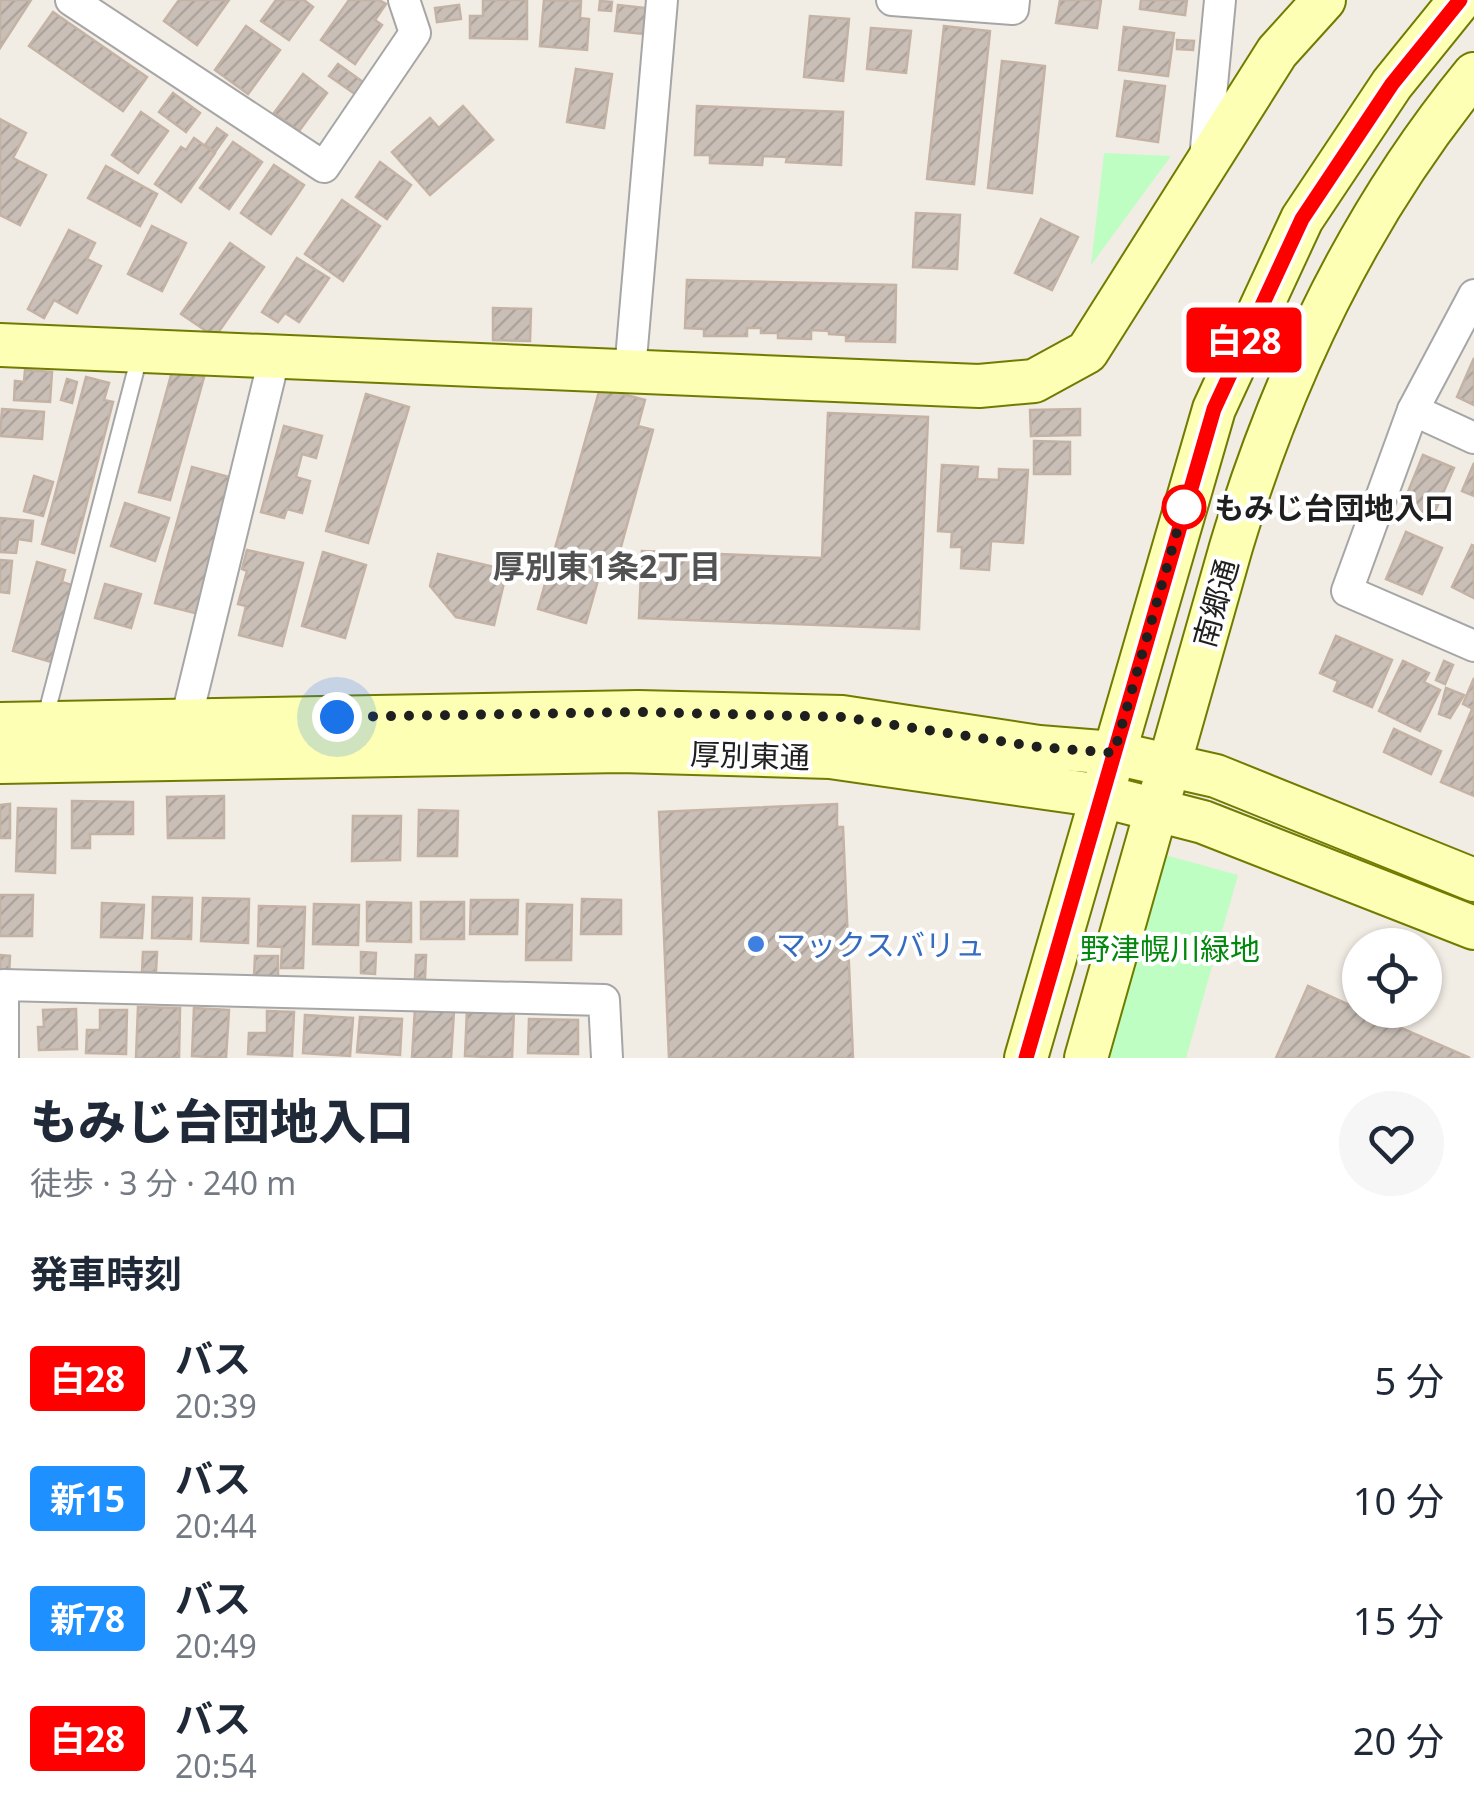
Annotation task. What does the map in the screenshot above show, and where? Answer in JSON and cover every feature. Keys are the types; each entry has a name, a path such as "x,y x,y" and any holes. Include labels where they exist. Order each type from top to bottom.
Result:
{"street":[{"path":"71,0 324,167 414,33 404,0"},
{"path":"630,370 662,0"},
{"path":"892,0 1013,9 1014,0"},
{"path":"1204,166 1220,0"},
{"path":"0,345 979,386 1034,381 1087,352 1277,52 1324,0"},
{"name":"南郷通","path":"1026,1058 1214,409 1302,219 1392,84 1460,0"},
{"name":"南郷通","path":"1086,1058 1254,470 1306,342 1387,192 1474,74"},
{"path":"1474,295 1413,410 1348,590 1474,646"},
{"path":"186,720 275,355"},
{"path":"1413,410 1474,438"},
{"name":"厚別東通","path":"0,724 638,712 842,717 1039,747 1114,753 1216,776 1474,880"},
{"name":"厚別東通","path":"0,762 621,751 830,757 1102,796 1203,822 1474,928"},
{"path":"3,1058 3,986 604,1000 606,1058"}],"lane":[{"path":"44,723 142,350"}],"green space":[{"path":"1104,153 1171,156 1091,265"},
{"name":"野津幌川緑地","path":"1165,855 1238,875 1186,1058 1091,1058"}],"building":[{"path":"0,0 31,0 0,48"},
{"path":"179,0 229,0 197,45 164,21"},
{"path":"276,0 304,0 313,7 289,40 261,21"},
{"path":"349,0 379,0 386,4 375,20 382,25 355,64 321,40"},
{"path":"483,0 527,0 527,39 470,38 470,16 483,16"},
{"path":"544,0 581,1 580,18 589,19 587,50 540,46"},
{"path":"1060,0 1101,0 1097,28 1056,23"},
{"path":"1141,0 1187,0 1185,15 1140,9"},
{"path":"600,1 612,2 611,11 599,10"},
{"path":"459,5 461,19 437,22 435,8"},
{"path":"618,5 646,8 643,34 615,31"},
{"path":"53,12 147,77 123,111 29,46"},
{"path":"810,16 849,19 843,81 804,77"},
{"path":"246,26 280,50 248,94 215,70"},
{"path":"944,26 990,31 974,184 927,179"},
{"path":"1124,27 1174,33 1168,76 1119,70"},
{"path":"871,28 911,31 906,73 867,69"},
{"path":"1177,40 1194,41 1193,50 1177,49"},
{"path":"1002,61 1045,66 1032,193 988,188"},
{"path":"338,64 363,82 355,94 329,76"},
{"path":"576,69 612,74 604,128 567,122"},
{"path":"303,74 327,93 299,131 274,113"},
{"path":"1125,81 1165,86 1158,142 1117,136"},
{"path":"173,93 200,113 186,132 159,112"},
{"path":"463,106 493,140 430,195 392,152 430,118 439,128"},
{"path":"697,106 843,112 841,165 786,162 787,157 763,156 762,165 710,163 710,155 695,155"},
{"path":"141,112 168,131 138,173 112,155"},
{"path":"0,119 26,133 13,158 46,175 20,225 0,215"},
{"path":"217,128 227,135 215,152 205,145"},
{"path":"194,138 215,153 181,202 155,184 181,147 186,150"},
{"path":"233,142 262,162 229,209 200,188"},
{"path":"380,162 411,185 387,219 356,197"},
{"path":"274,165 304,185 271,234 241,213"},
{"path":"106,166 157,194 140,226 88,198"},
{"path":"342,200 380,226 343,281 305,254"},
{"path":"916,213 960,215 957,269 913,267"},
{"path":"1041,219 1078,237 1052,290 1015,273"},
{"path":"152,226 186,243 162,291 128,274"},
{"path":"69,230 95,243 87,259 101,266 77,313 54,300 44,318 28,309"},
{"path":"230,243 264,267 215,337 181,314"},
{"path":"297,258 329,278 299,322 285,313 278,322 262,312"},
{"path":"687,280 896,285 895,342 846,341 846,335 811,330 811,339 778,338 778,333 761,333 761,328 747,328 747,336 704,336 704,329 685,328"},
{"path":"493,308 531,309 530,341 493,340"},
{"path":"1474,358 1474,405 1457,397"},
{"path":"173,368 204,377 170,500 139,492"},
{"path":"25,370 52,372 50,402 14,400 15,381 24,382"},
{"path":"86,377 109,383 104,400 113,402 74,553 42,544"},
{"path":"67,379 77,382 72,403 61,400"},
{"path":"600,388 645,400 638,426 653,430 613,576 600,573 586,623 538,609"},
{"path":"366,394 409,407 368,543 326,531"},
{"path":"2,409 44,412 42,439 0,436"},
{"path":"1080,409 1080,435 1031,436 1030,410"},
{"path":"828,413 928,417 919,629 639,618 642,551 822,558"},
{"path":"284,426 322,436 316,458 302,454 296,477 310,481 302,513 287,509 284,518 261,512"},
{"path":"1034,441 1070,442 1070,474 1034,474"},
{"path":"1423,455 1454,468 1433,516 1403,504"},
{"path":"1474,463 1474,496 1462,491"},
{"path":"942,465 978,467 977,479 999,480 999,469 1028,470 1023,543 991,541 989,570 961,568 962,547 951,547 952,532 938,531"},
{"path":"192,467 236,479 199,614 155,603"},
{"path":"34,476 53,482 43,516 24,511"},
{"path":"125,503 169,518 155,561 111,546"},
{"path":"0,518 33,521 31,541 18,539 16,553 0,552"},
{"path":"1406,532 1442,548 1422,594 1386,579"},
{"path":"1474,546 1474,598 1452,587"},
{"path":"247,550 303,563 282,646 239,635 246,606 238,604 247,571 242,569"},
{"path":"323,552 366,565 345,638 302,626"},
{"path":"438,554 507,570 494,625 456,617 430,586"},
{"path":"0,560 12,561 9,593 0,592"},
{"path":"37,562 65,570 62,582 72,585 51,662 13,651"},
{"path":"105,584 141,594 131,628 95,618"},
{"path":"1336,636 1392,660 1372,707 1334,691 1338,681 1320,673"},
{"path":"1403,661 1429,673 1424,682 1440,690 1420,731 1379,711"},
{"path":"1444,661 1453,665 1445,684 1436,680"},
{"path":"1474,678 1474,706 1473,709 1463,704"},
{"path":"1446,688 1464,695 1450,718 1439,714"},
{"path":"1474,707 1474,796 1441,782"},
{"path":"1394,729 1441,751 1431,774 1384,752"},
{"path":"224,796 224,838 168,838 167,797"},
{"path":"72,801 133,802 133,834 90,834 90,848 72,848"},
{"path":"10,804 10,838 0,838 0,805"},
{"path":"837,804 837,827 843,827 853,1058 669,1058 659,812"},
{"path":"18,808 56,809 55,873 16,871"},
{"path":"419,810 458,811 457,856 418,856"},
{"path":"353,816 401,816 400,860 352,861"},
{"path":"0,895 33,895 32,936 0,936"},
{"path":"153,897 192,898 191,939 152,938"},
{"path":"203,898 249,899 248,943 201,941"},
{"path":"582,899 621,900 621,934 581,934"},
{"path":"471,900 518,900 517,934 470,934"},
{"path":"367,902 411,903 411,942 367,941"},
{"path":"421,902 464,902 464,939 421,939"},
{"path":"102,903 144,905 142,938 101,937"},
{"path":"314,904 359,905 358,945 313,944"},
{"path":"527,904 572,905 571,960 526,960"},
{"path":"259,906 305,907 303,968 281,968 282,947 258,946"},
{"path":"143,952 157,952 156,972 142,972"},
{"path":"361,952 376,953 375,974 361,973"},
{"path":"0,955 10,956 9,975 0,975"},
{"path":"416,955 426,955 425,978 415,978"},
{"path":"255,956 278,956 278,977 254,977"},
{"path":"1308,986 1342,1002 1342,1028 1401,1028 1470,1058 1276,1058"},
{"path":"138,1007 180,1008 179,1058 136,1058"},
{"path":"194,1008 229,1010 226,1058 192,1056"},
{"path":"415,1008 454,1011 451,1058 412,1058"},
{"path":"76,1009 77,1049 39,1050 38,1027 44,1027 43,1010"},
{"path":"467,1009 514,1011 512,1058 465,1056"},
{"path":"100,1010 127,1010 126,1054 86,1053 87,1030 100,1030"},
{"path":"267,1011 294,1012 292,1056 248,1054 249,1033 267,1033"},
{"path":"305,1015 353,1018 350,1056 303,1053"},
{"path":"360,1017 402,1019 400,1055 357,1052"},
{"path":"529,1019 578,1020 578,1054 528,1053"}],"bus line":[{"name":"白28","path":"1026,1058 1214,409 1302,219 1392,84 1460,0"}],"place":[{"name":"もみじ台団地入口","path":"1184,507"},
{"name":"マックスバリュ","path":"756,944"}],"district":[{"name":"厚別東1条2丁目","path":"607,565"}],"route":[{"path":"337,717 638,712 842,717 1039,747 1114,753 1184,507"}]}
